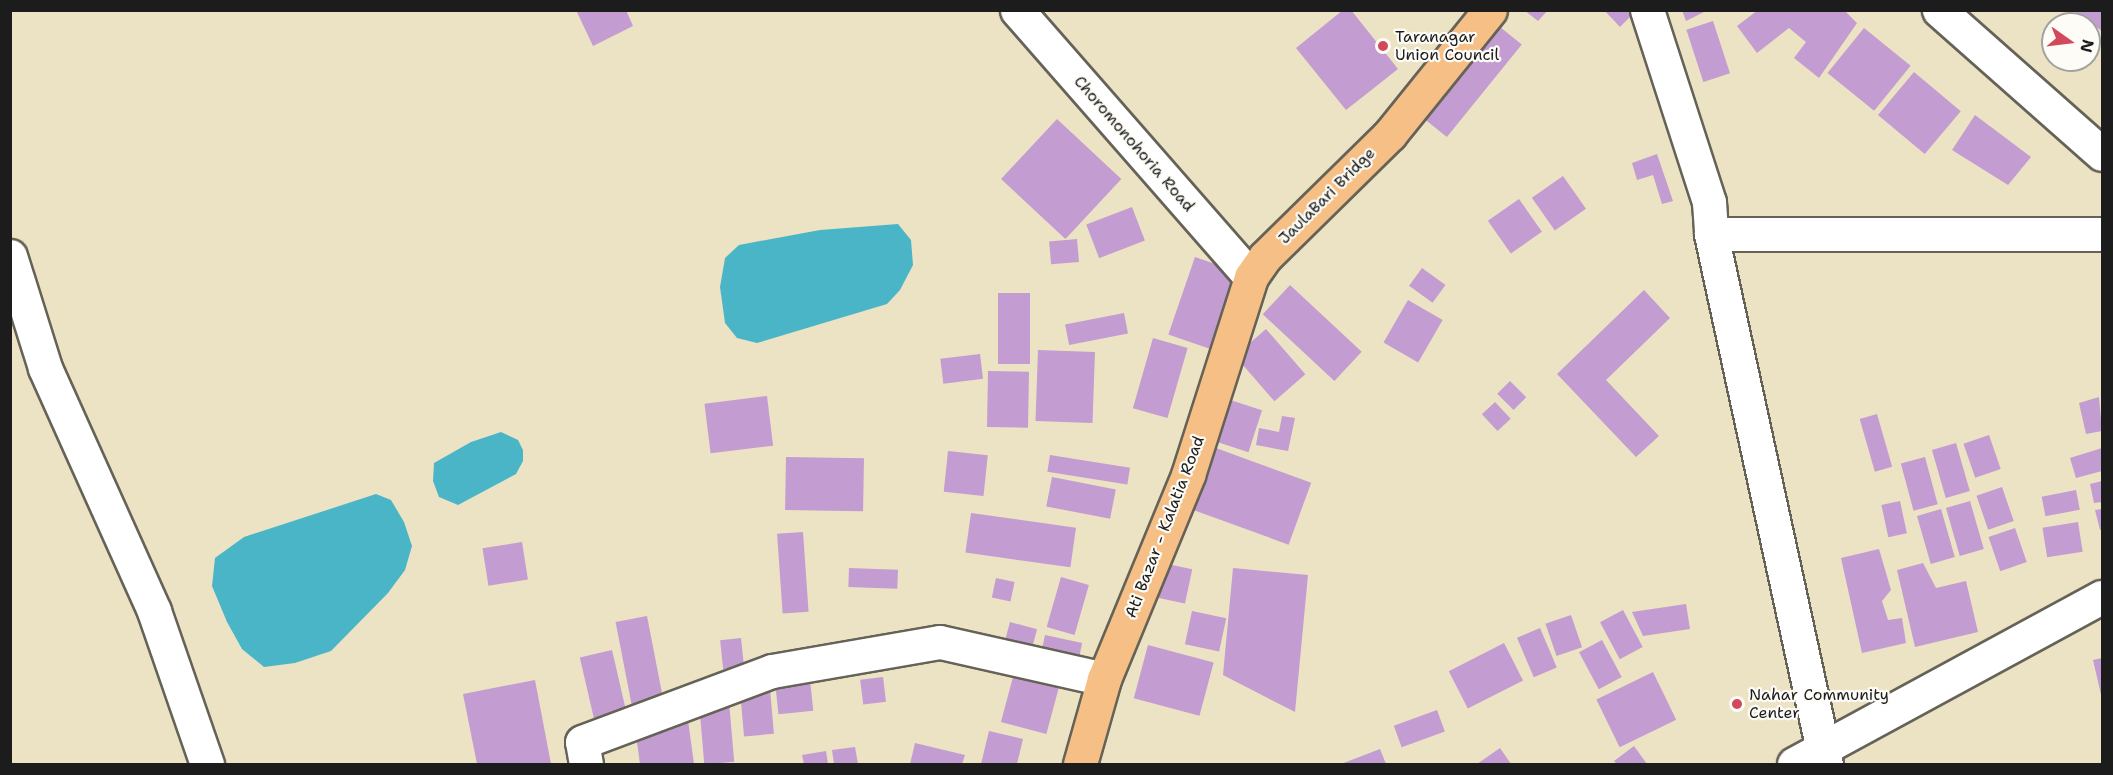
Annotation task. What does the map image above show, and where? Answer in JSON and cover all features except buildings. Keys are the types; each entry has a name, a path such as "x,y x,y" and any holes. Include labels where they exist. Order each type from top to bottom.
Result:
{"main road":[{"name":"JaulaBari Bridge","path":"1258,267 1390,134 1490,10"},
{"name":"Ati Bazar - Kalatia Road","path":"1080,765 1104,679 1188,475 1258,267"}],"street":[{"name":"Choromonohoria Road","path":"1017,10 1258,267"},
{"path":"1647,10 1710,218 1825,756"},
{"path":"1939,10 2103,154"},
{"path":"1710,218 2103,234"},
{"path":"10,256 45,368 154,611 207,765"},
{"path":"1794,765 1825,756 2103,597"},
{"path":"586,765 582,742 772,671 940,642 1104,679"}],"water":[{"path":"898,224 911,240 913,265 900,290 887,304 757,343 737,338 725,323 720,287 725,258 739,245 820,230"},
{"path":"501,432 518,440 523,450 523,461 516,474 458,505 439,497 433,481 434,463 471,442"},
{"path":"376,494 391,500 404,522 412,546 405,570 388,593 331,651 295,663 264,667 242,649 227,622 212,586 215,558 244,537"}],"place":[{"name":"Taranagar Union Council","path":"1383,46"},
{"name":"Nahar Community Center","path":"1737,704"}]}
